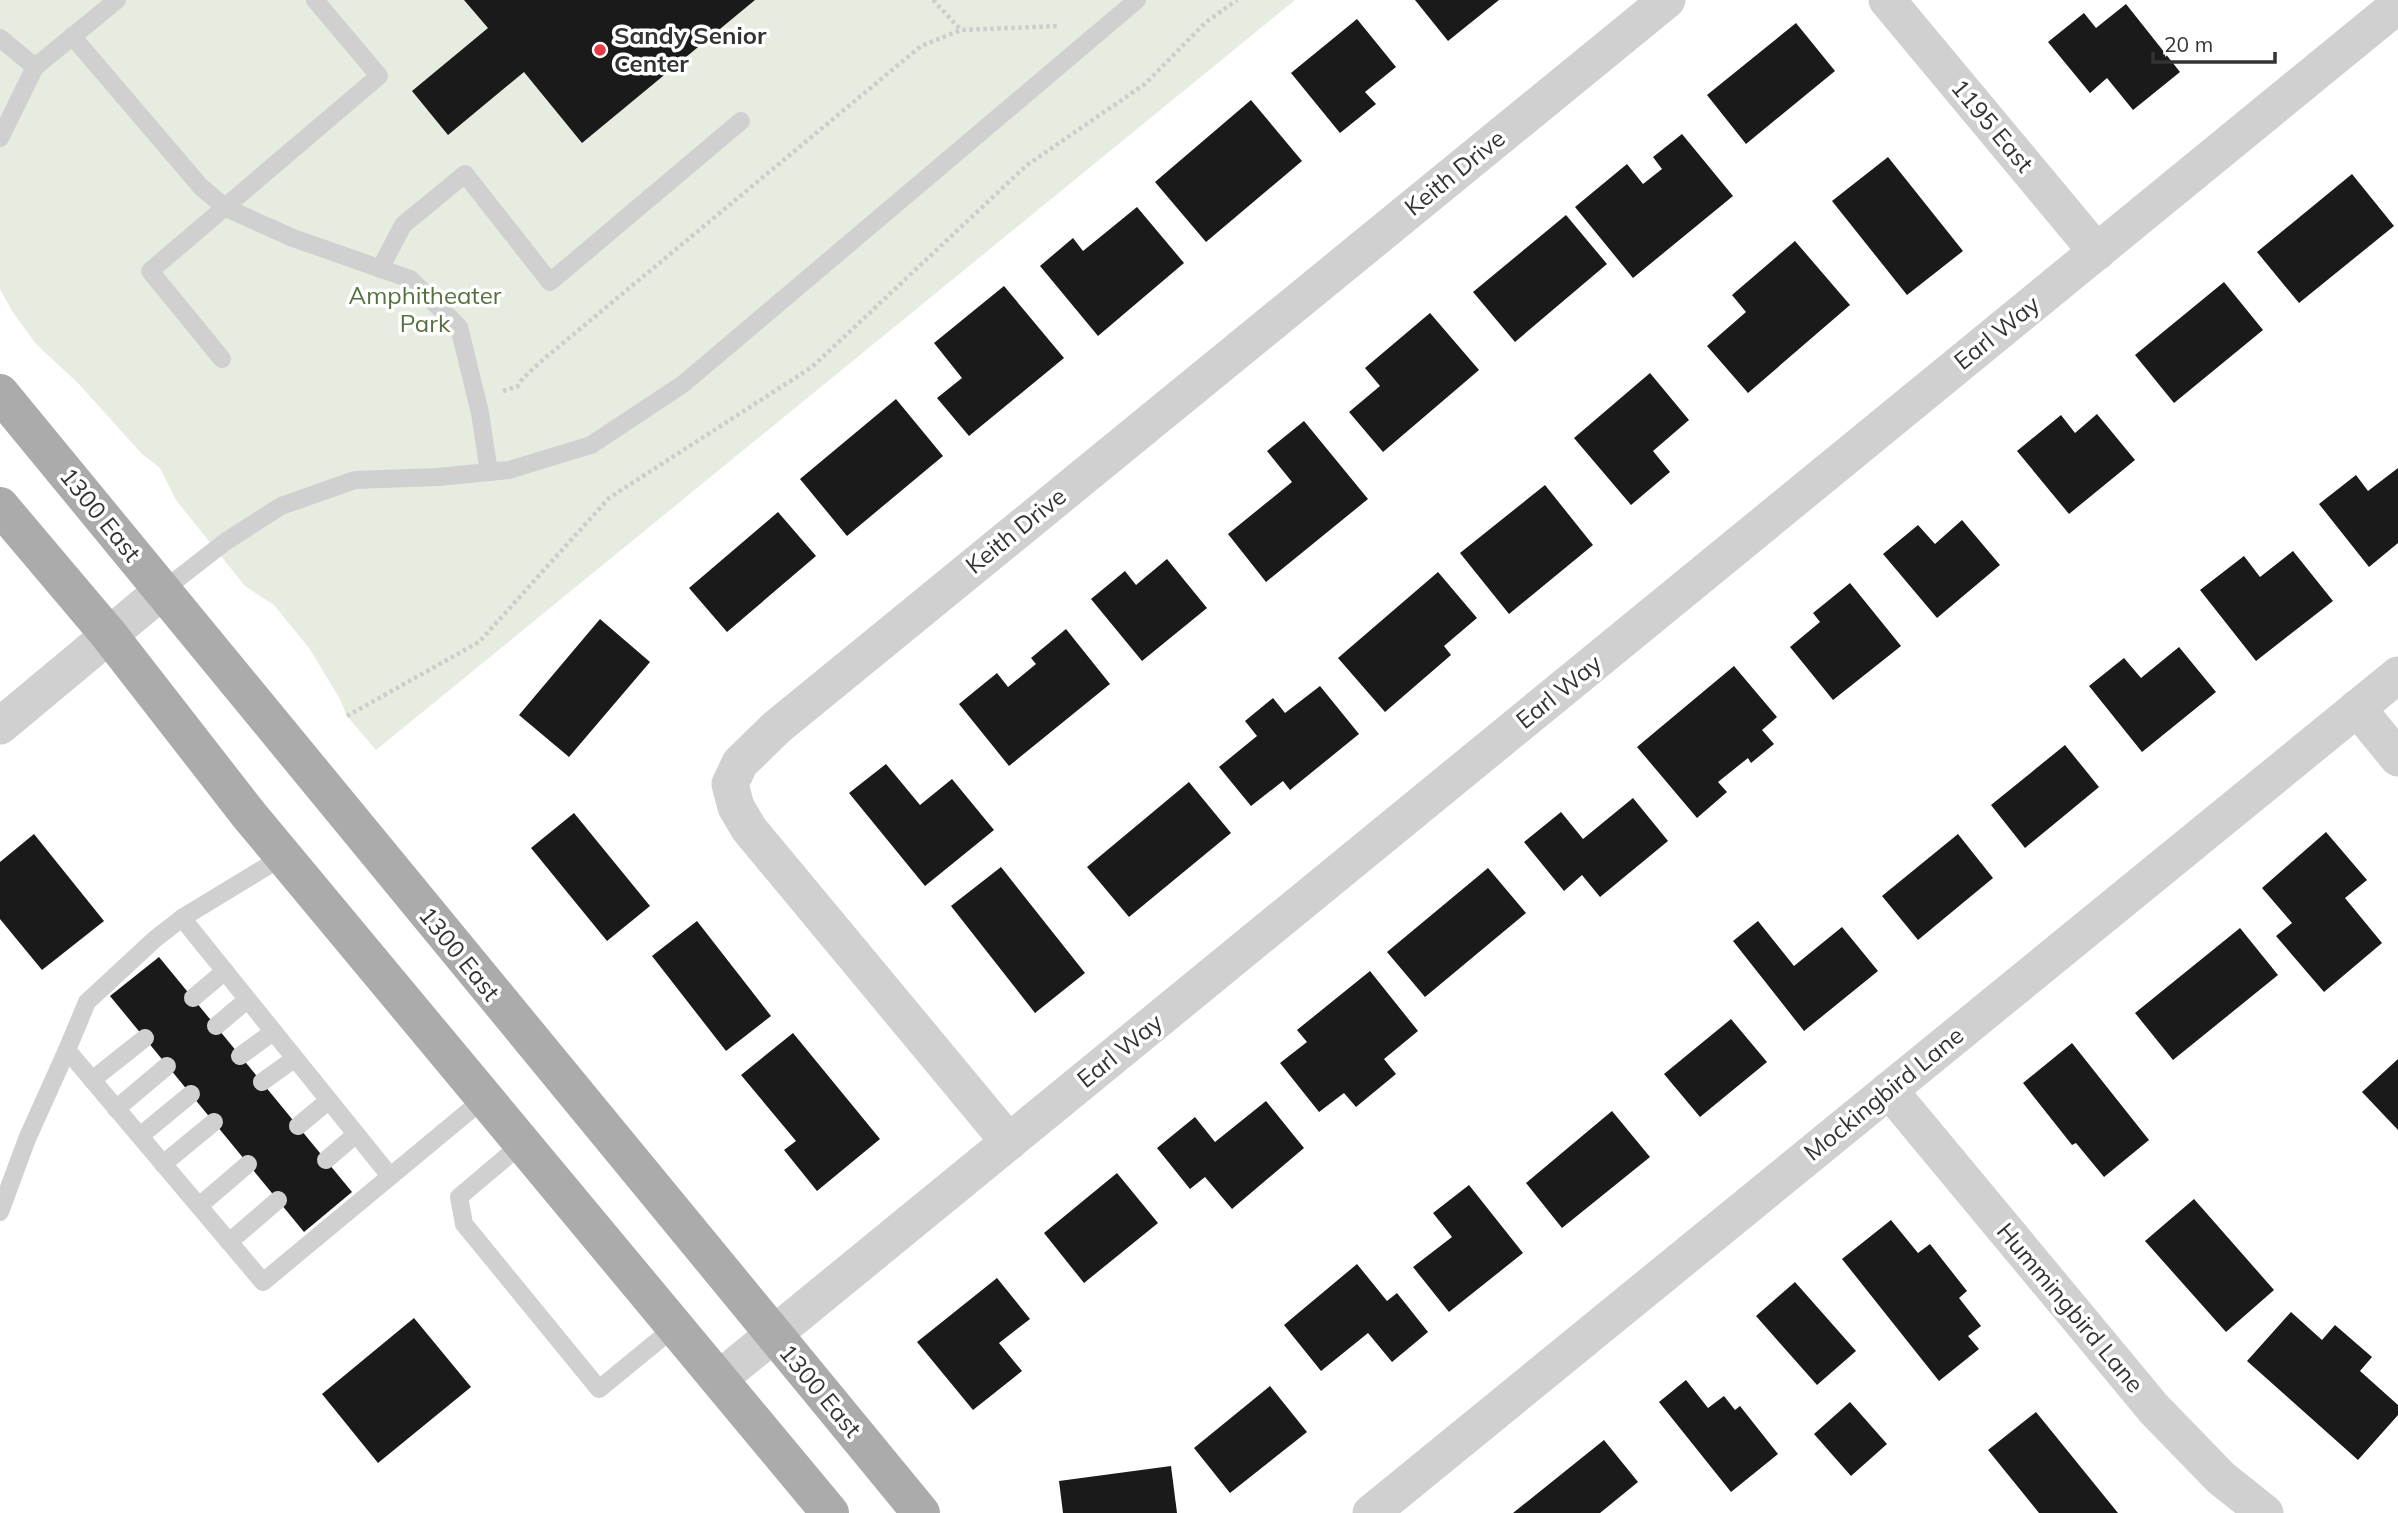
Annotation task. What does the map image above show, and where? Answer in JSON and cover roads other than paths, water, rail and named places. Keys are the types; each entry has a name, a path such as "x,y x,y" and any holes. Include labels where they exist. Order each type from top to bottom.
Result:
{"main road":[{"name":"1300 East","path":"0,393 921,1513"},
{"path":"2,512 109,635 284,856 830,1513"}],"street":[{"name":"Keith Drive","path":"1009,1142 749,829 736,807 730,784 740,763 777,727 1667,0"},
{"name":"1195 East","path":"1887,0 2097,252"},
{"name":"Earl Way","path":"719,1379 2398,5"},
{"path":"0,726 162,591"},
{"name":"Mockingbird Lane","path":"1371,1513 2398,674"},
{"path":"2357,708 2398,758"},
{"name":"Hummingbird Lane","path":"1889,1090 2154,1409 2221,1478 2265,1513"}],"lane":[{"path":"0,138 35,67 117,0"},
{"path":"222,359 150,271 379,76 315,0"},
{"path":"162,591 225,542 281,506 355,480 438,477 509,470 591,445 683,384 1137,0"},
{"path":"72,36 201,187 226,208 293,238 410,279 459,327 476,398 489,472"},
{"path":"0,38 35,67"},
{"path":"380,269 403,225 465,174 550,282 741,121"},
{"path":"0,1212 27,1139 87,1002 155,939 182,918 284,856"},
{"path":"182,918 390,1176"},
{"path":"193,998 225,971"},
{"path":"216,1026 247,1000"},
{"path":"240,1055 273,1032"},
{"path":"92,1080 145,1038"},
{"path":"67,1050 264,1282 486,1097"},
{"path":"262,1082 294,1059"},
{"path":"117,1109 167,1066"},
{"path":"140,1136 191,1094"},
{"path":"298,1126 328,1101"},
{"path":"163,1164 214,1122"},
{"path":"326,1160 355,1135"},
{"path":"524,1142 459,1197 464,1224 599,1389 676,1326"},
{"path":"199,1206 248,1164"},
{"path":"229,1242 278,1200"}],"place":[{"name":"Sandy Senior Center","path":"600,50"}],"park label":[{"name":"Amphitheater Park","path":"425,310"}]}
